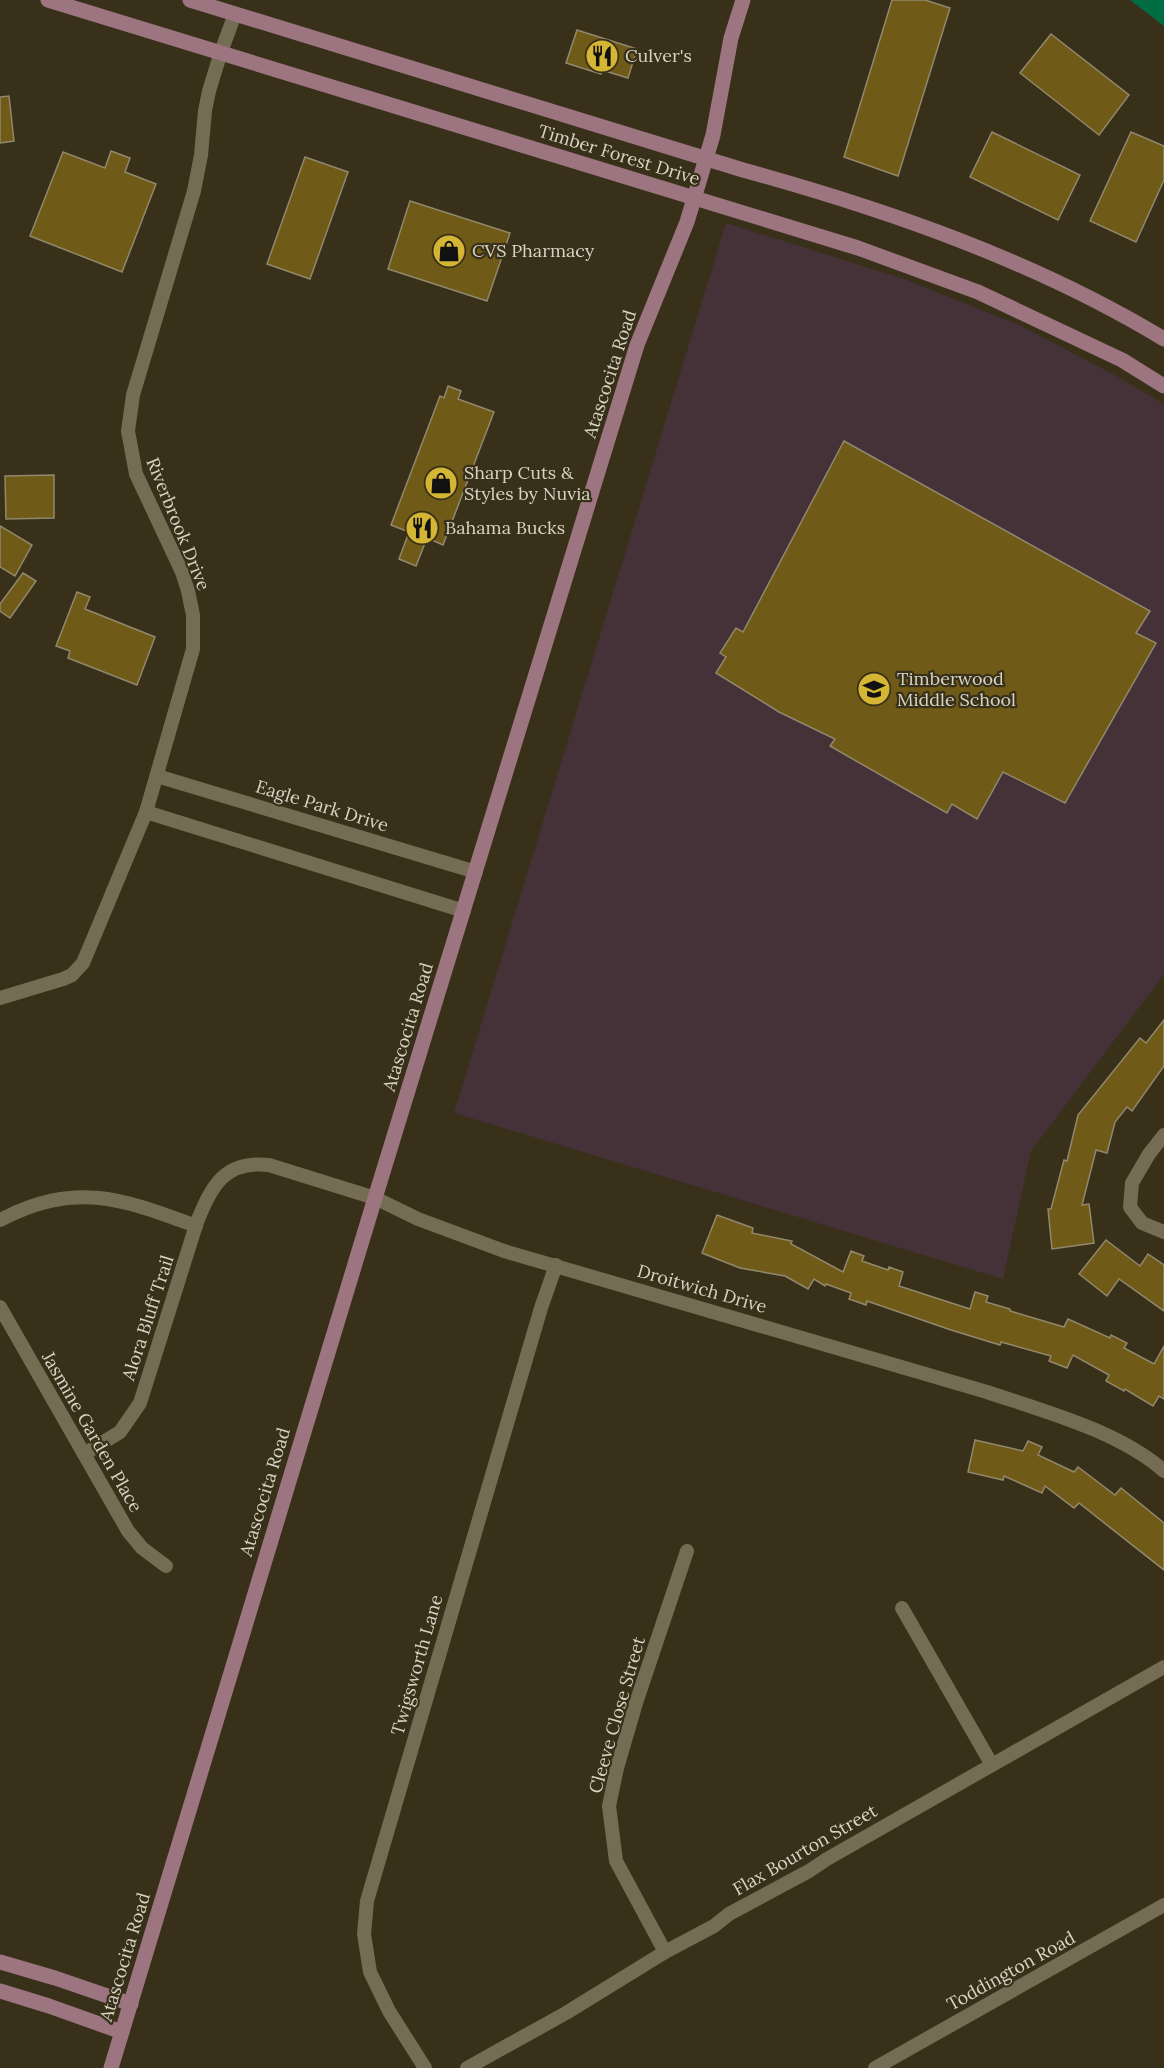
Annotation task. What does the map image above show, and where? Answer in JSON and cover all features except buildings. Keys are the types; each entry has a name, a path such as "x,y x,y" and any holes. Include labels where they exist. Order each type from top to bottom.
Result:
{"main road":[{"name":"Timber Forest Drive","path":"48,0 858,248 978,292 1122,360 1164,386"},
{"name":"Timber Forest Drive","path":"190,0 705,159 807,188 928,228 1004,258 1070,289 1164,339"},
{"name":"Atascocita Road","path":"111,2068 637,345 687,222 713,135 731,38 743,0"},
{"path":"0,1962 131,2004"},
{"path":"0,1991 122,2032"}],"street":[{"name":"Riverbrook Drive","path":"0,998 63,979 78,970 93,943 146,812 193,648 194,615 182,572 136,474 128,431 129,412 194,191 201,155 205,111 221,52 235,14"},
{"name":"Eagle Park Drive","path":"156,776 476,872"},
{"path":"146,812 464,911"},
{"path":"1164,1135 1149,1154 1134,1180 1130,1207 1142,1224 1164,1232"},
{"name":"Droitwich Drive","path":"225,1175 238,1167 252,1163 269,1165 375,1198 418,1219 488,1246 987,1392 1064,1418 1122,1442 1164,1471"},
{"name":"Alora Bluff Trail","path":"84,1454 120,1432 140,1403 196,1226 213,1189 225,1175"},
{"path":"0,1220 43,1202 85,1196 126,1202 196,1226"},
{"name":"Twigsworth Lane","path":"425,2068 389,2011 369,1972 364,1934 367,1900 537,1319 556,1265"},
{"name":"Jasmine Garden Place","path":"0,1306 128,1532 142,1548 166,1566"},
{"name":"Cleeve Close Street","path":"665,1952 616,1862 609,1806 617,1768 636,1703 687,1551"},
{"path":"902,1608 992,1765"},
{"name":"Flax Bourton Street","path":"466,2068 714,1926 729,1914 770,1894 827,1858 1164,1667"},
{"name":"Toddington Road","path":"875,2068 1164,1905"}],"shaded area":[{"name":"Timberwood Middle School","path":"726,223 904,279 1021,326 1164,404 1164,974 1031,1151 1003,1279 454,1113"}],"green space":[{"path":"1130,0 1164,0 1164,26"}],"place":[{"name":"Culver's","path":"602,56"},
{"name":"CVS Pharmacy","path":"449,251"},
{"name":"Sharp Cuts & Styles by Nuvia","path":"441,483"},
{"name":"Bahama Bucks","path":"422,528"},
{"name":"Timberwood Middle School","path":"874,689"}]}
